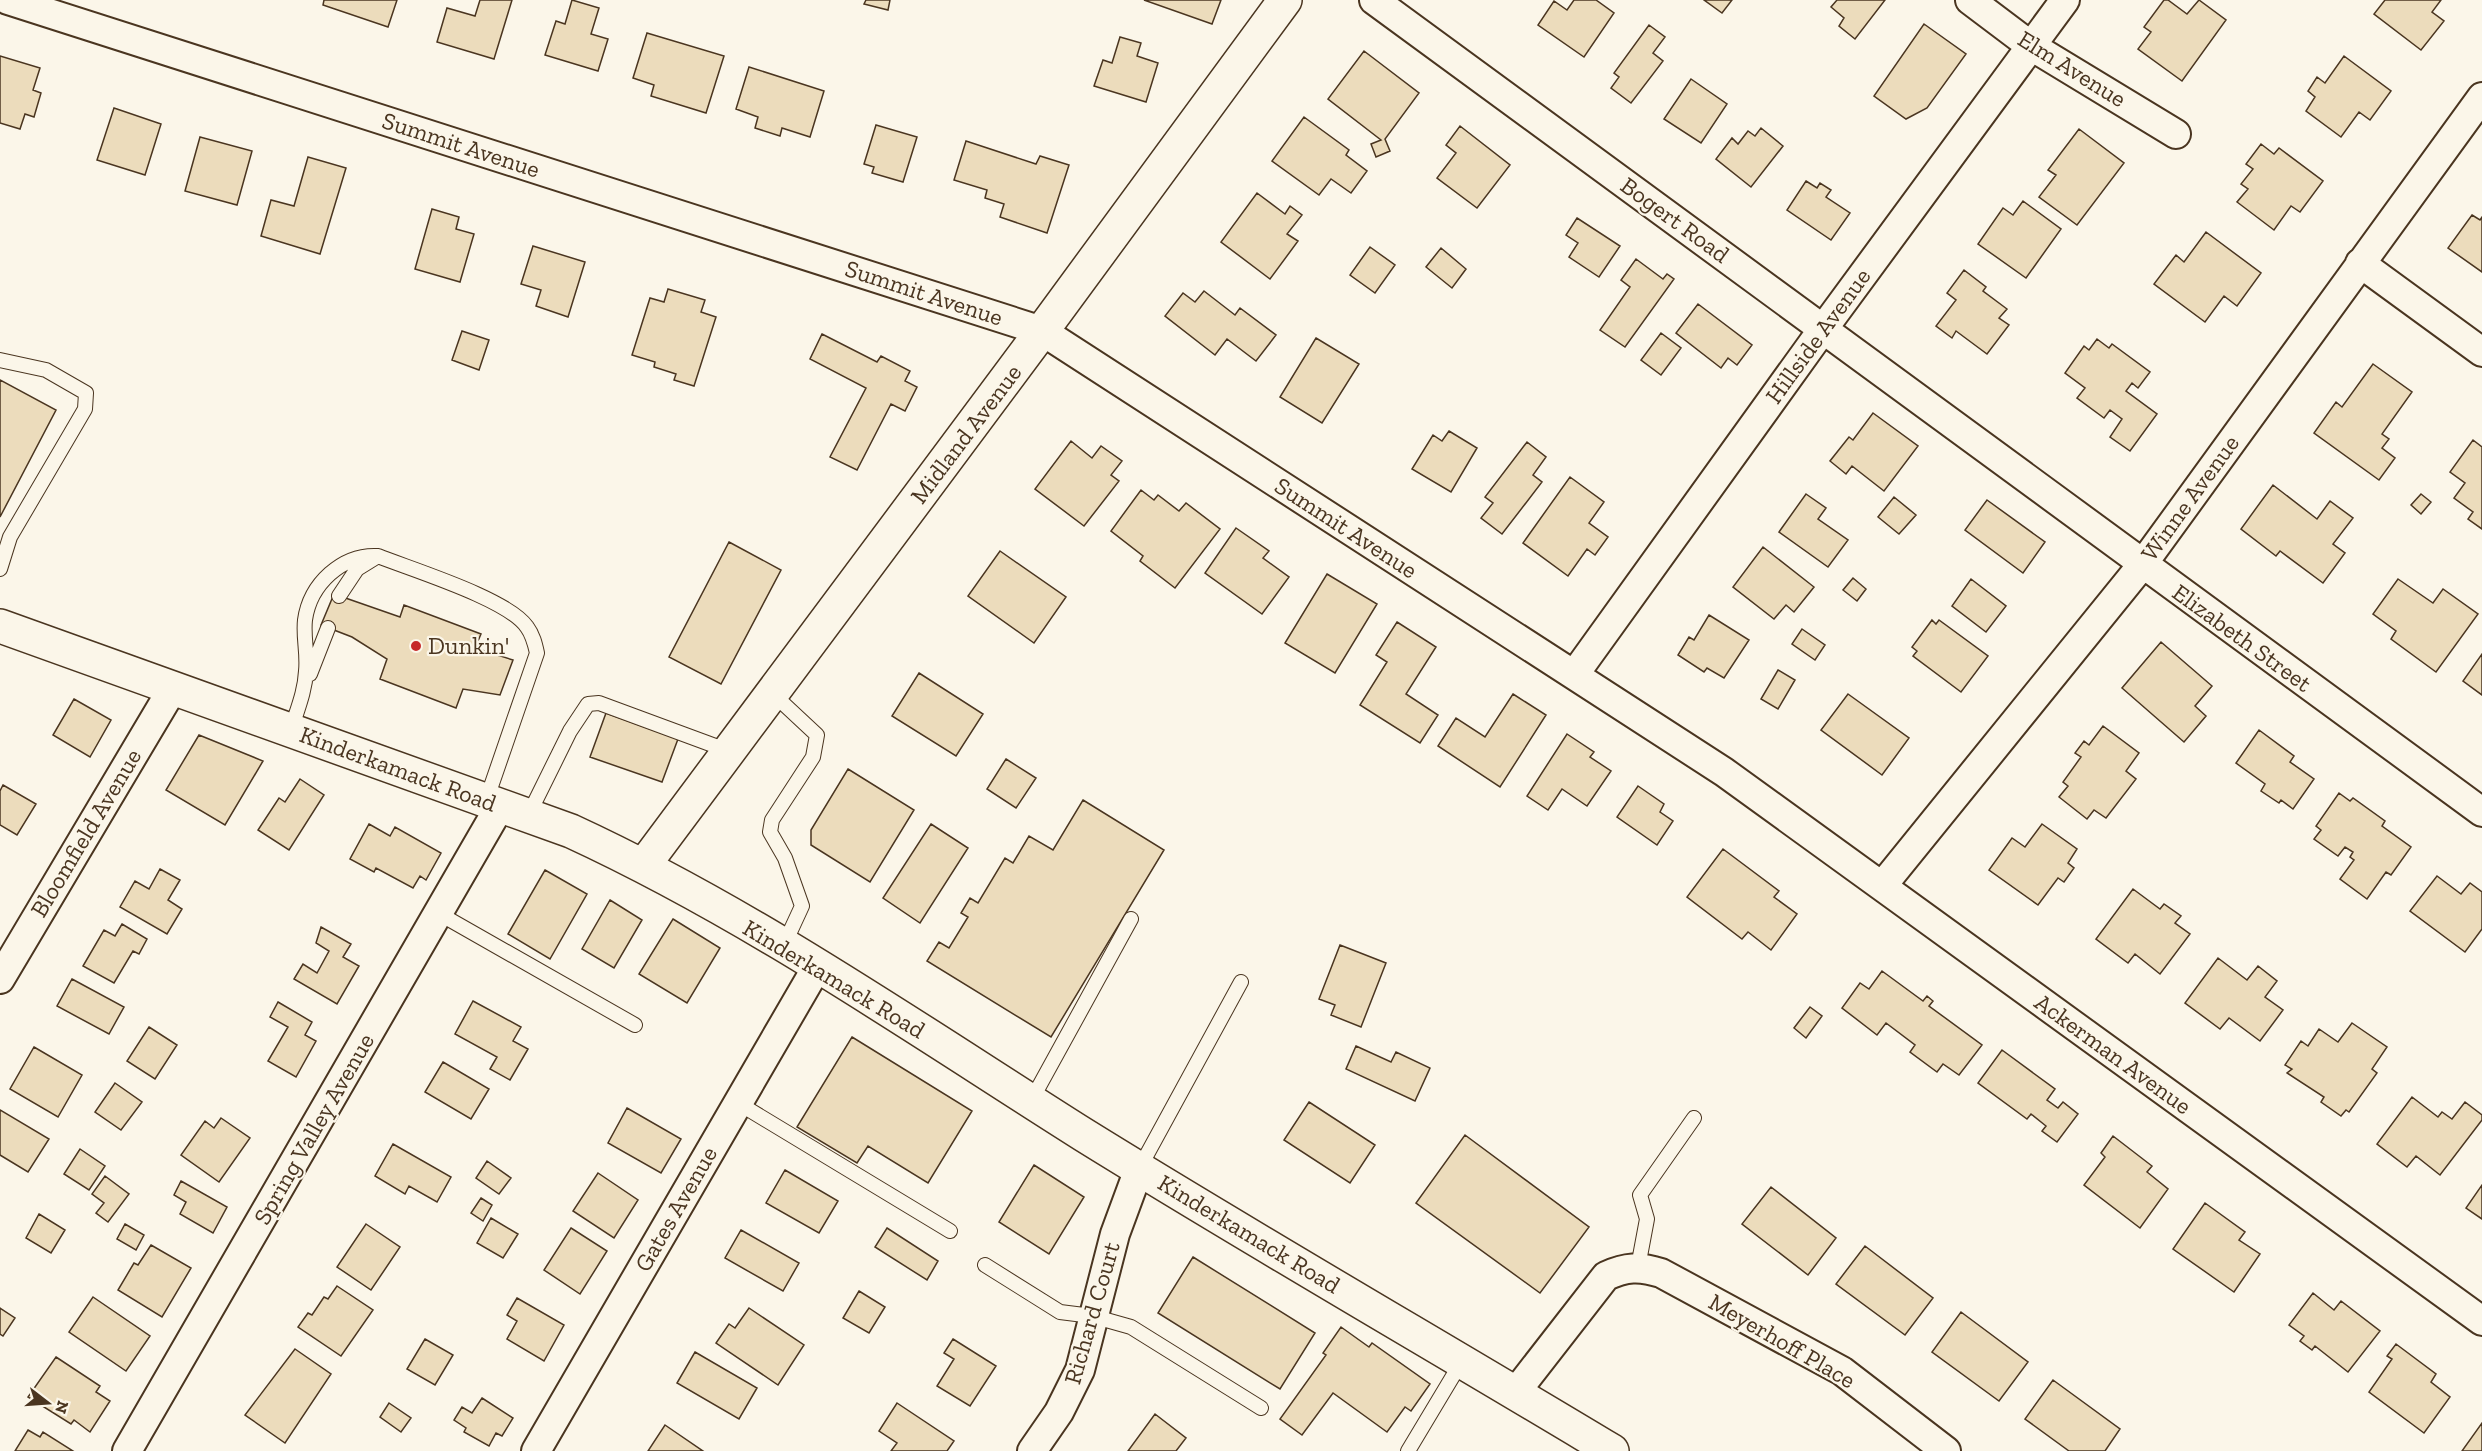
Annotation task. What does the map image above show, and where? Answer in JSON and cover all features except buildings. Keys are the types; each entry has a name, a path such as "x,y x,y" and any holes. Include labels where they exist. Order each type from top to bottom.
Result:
{"main road":[{"name":"Midland Avenue","path":"644,865 1042,331 1285,0"},
{"name":"Kinderkamack Road","path":"0,626 571,831 644,865 783,946 1139,1169 1515,1393 1598,1448"}],"street":[{"name":"Summit Avenue","path":"8,0 1042,331 1745,787"},
{"name":"Bogert Road","path":"1374,0 1974,441"},
{"name":"Elm Avenue","path":"1970,0 2031,46 2176,134"},
{"name":"Hillside Avenue","path":"1574,675 1823,329 2065,0"},
{"name":"Winne Avenue","path":"1882,886 2142,565 2482,97"},
{"path":"2360,263 2482,352"},
{"name":"Elizabeth Street","path":"1974,441 2482,812"},
{"name":"Bloomfield Avenue","path":"0,979 173,688"},
{"name":"Ackerman Avenue","path":"1745,787 2482,1321"},
{"name":"Spring Valley Avenue","path":"127,1451 438,913 505,808"},
{"name":"Gates Avenue","path":"536,1451 817,967"},
{"name":"Richard Court","path":"1032,1451 1059,1412 1080,1370 1092,1316 1115,1234 1139,1169"},
{"path":"1515,1393 1606,1276 1624,1268 1638,1267"},
{"name":"Meyerhoff Place","path":"1638,1267 1661,1273 1842,1371 1946,1451"}],"lane":[{"path":"0,360 46,370 86,393 85,409 10,537 0,569"},
{"path":"304,689 307,656 305,620 318,588 346,560 362,555 378,556 512,612 527,626 537,653 505,808"},
{"path":"339,596 357,569 378,556"},
{"path":"290,730 328,628"},
{"path":"772,692 817,735 813,758 772,820 770,832 785,858 801,906 783,946"},
{"path":"505,808 570,731 588,704 599,704 729,751"},
{"path":"438,913 635,1025"},
{"path":"1031,1101 1131,919"},
{"path":"1139,1169 1241,982"},
{"path":"738,1103 950,1231"},
{"path":"1638,1267 1647,1219 1640,1195 1694,1118"},
{"path":"985,1265 1060,1312 1092,1316 1131,1327 1261,1408"},
{"path":"1408,1451 1462,1361"}],"place":[{"name":"Dunkin'","path":"416,646"}]}
